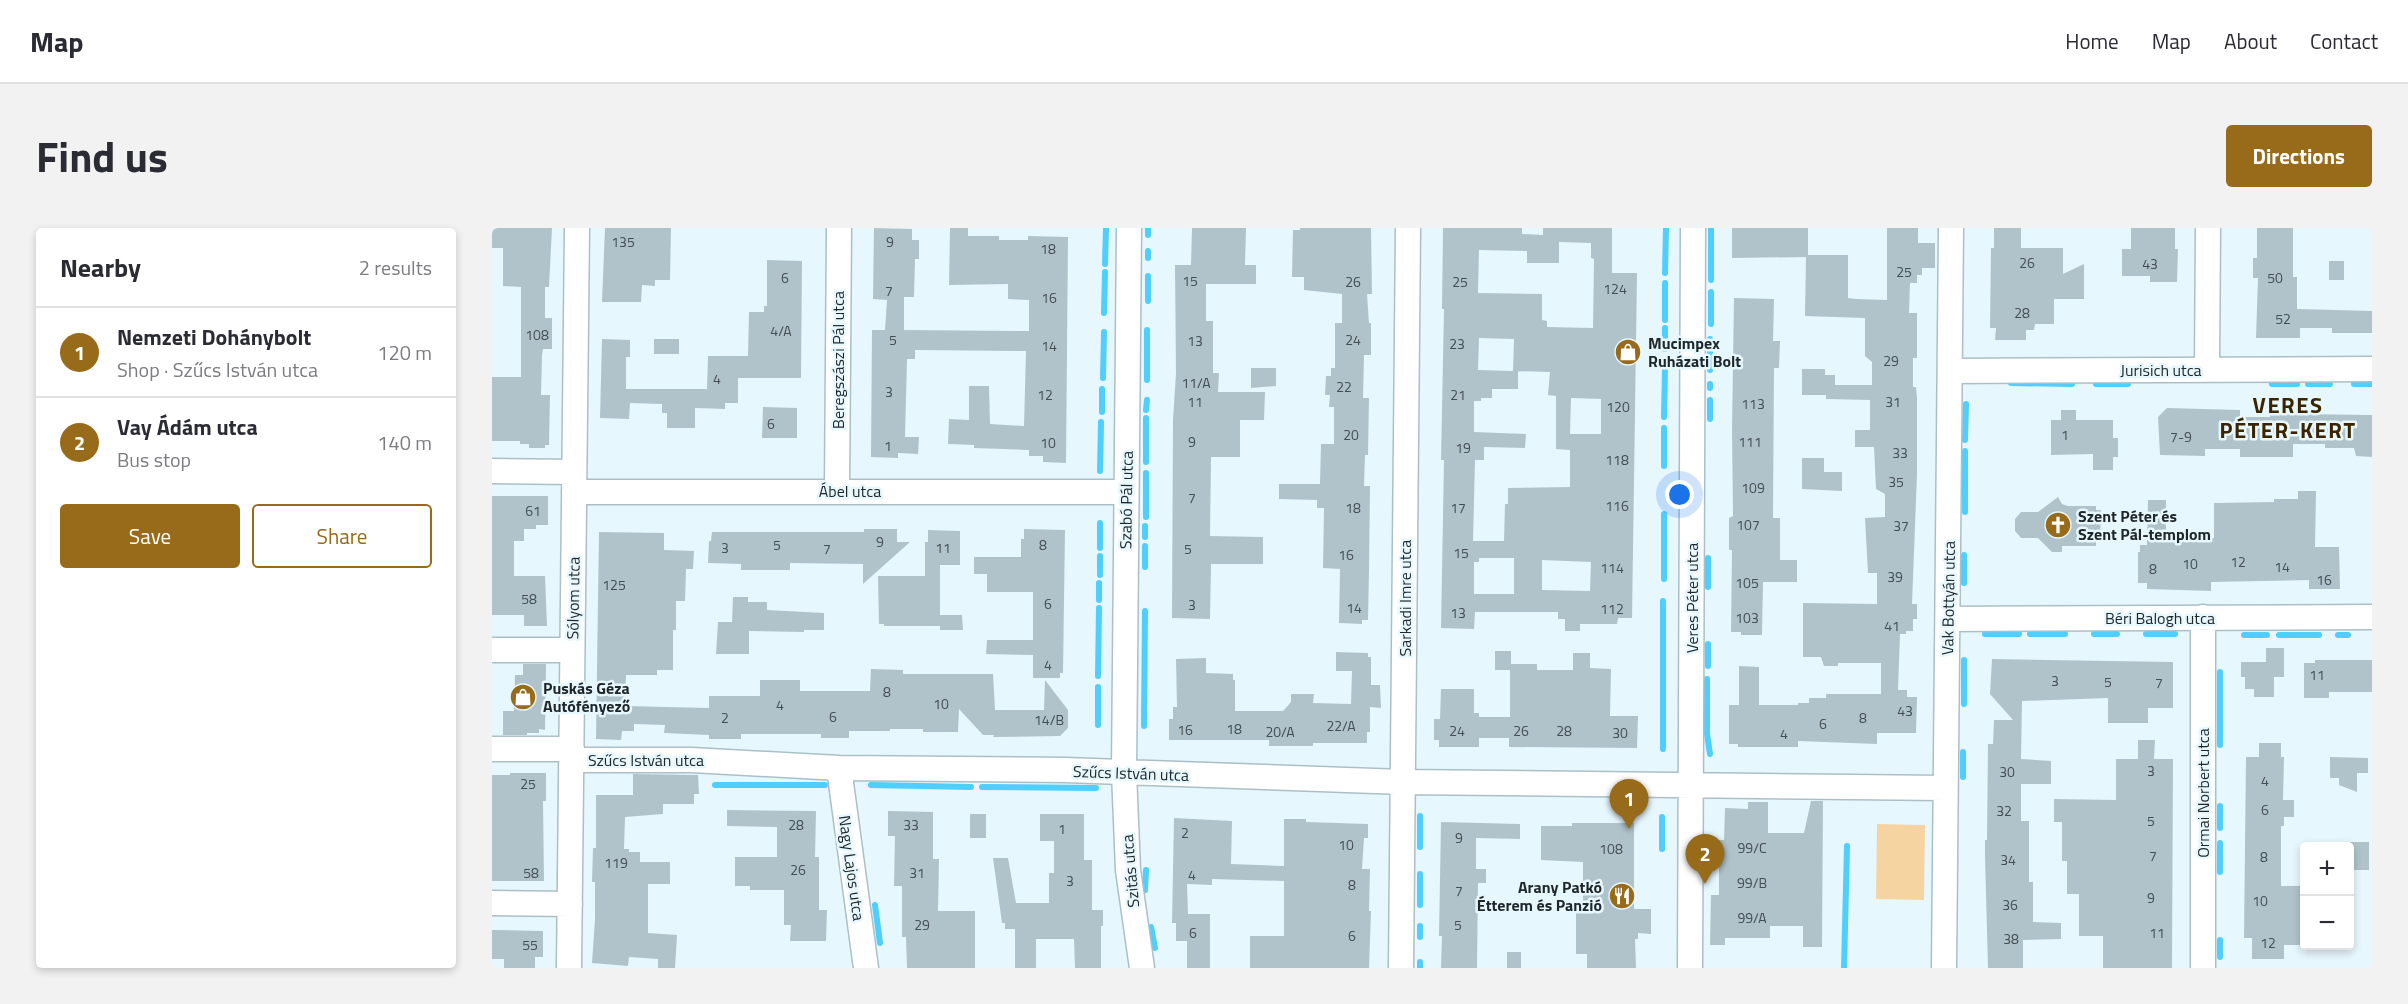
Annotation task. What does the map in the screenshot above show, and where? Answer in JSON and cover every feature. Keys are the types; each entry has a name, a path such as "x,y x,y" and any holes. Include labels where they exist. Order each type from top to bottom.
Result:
{"street":[{"name":"Sólyom utca","path":"569,968 577,228"},
{"name":"Beregszászi Pál utca","path":"837,491 839,228"},
{"name":"Szabó Pál utca","path":"1124,773 1128,228"},
{"name":"Sarkadi Imre utca","path":"1401,968 1408,228"},
{"name":"Veres Péter utca","path":"1690,968 1693,228"},
{"name":"Vak Bottyán utca","path":"1944,968 1951,228"},
{"path":"2206,369 2208,228"},
{"name":"Jurisich utca","path":"1950,371 2372,369"},
{"name":"Ábel utca","path":"492,471 574,482 837,491 1126,492"},
{"name":"Ormai Norbert utca","path":"2203,617 2203,968"},
{"name":"Béri Balogh utca","path":"1948,619 2372,617"},
{"path":"492,650 573,650"},
{"name":"Szűcs István utca","path":"492,749 839,768 1124,773 1403,782 1945,788"},
{"name":"Nagy Lajos utca","path":"839,768 866,968"},
{"name":"Szitás utca","path":"1124,773 1128,870 1142,968"},
{"path":"492,903 570,904"}],"shaded area":[{"path":"1877,824 1925,825 1924,900 1876,899"}],"building":[{"path":"492,228 552,228 549,287 545,287 545,318 552,318 552,349 543,349 542,355 541,395 550,395 549,445 545,445 545,448 529,448 529,444 520,444 520,441 492,441 492,377 521,377 521,287 503,286 503,248 492,248"},
{"path":"605,228 671,228 670,280 655,280 655,286 642,285 641,302 602,302"},
{"path":"874,228 912,229 912,240 919,240 919,259 915,259 914,297 904,297 904,330 1029,331 1029,300 1008,299 1008,284 949,285 950,228 968,228 968,236 999,236 999,240 1028,240 1028,236 1068,237 1066,463 1043,462 1043,456 1029,456 1029,450 974,448 974,445 948,444 949,419 969,420 969,386 989,386 990,424 1024,426 1026,351 915,350 915,359 907,359 905,437 919,437 918,454 898,453 898,458 871,457 872,330 885,330 887,300 873,299"},
{"path":"1192,228 1246,228 1245,265 1256,265 1256,284 1206,284 1206,321 1213,321 1213,373 1219,373 1218,392 1265,392 1264,420 1240,420 1240,457 1211,457 1210,536 1263,537 1263,564 1211,564 1210,619 1172,618 1173,420 1176,373 1175,265 1191,265"},
{"path":"1300,228 1371,228 1372,294 1367,294 1369,323 1371,323 1371,355 1364,355 1363,398 1369,398 1368,455 1365,455 1364,486 1370,486 1368,620 1362,620 1362,624 1339,623 1340,569 1323,568 1324,508 1317,508 1317,500 1279,499 1279,484 1320,484 1321,444 1334,444 1334,407 1329,407 1330,395 1325,395 1326,376 1331,376 1331,368 1335,368 1335,323 1342,323 1342,294 1304,290 1304,277 1292,277 1293,230 1300,230"},
{"path":"1443,228 1522,228 1522,234 1543,235 1543,228 1612,228 1612,273 1637,273 1632,618 1618,618 1617,624 1580,624 1580,631 1565,631 1565,619 1558,619 1558,612 1475,612 1474,629 1441,628 1444,460 1441,460 1444,309 1442,309","holes":["1559,242 1591,243 1591,258 1594,259 1593,328 1547,327 1547,321 1542,320 1542,294 1478,293 1479,250 1527,251 1527,263 1559,263","1479,338 1514,339 1513,371 1478,370","1518,371 1550,372 1548,395 1556,396 1556,449 1570,450 1570,487 1508,488 1504,541 1473,541 1475,460 1484,460 1484,447 1525,448 1526,434 1474,432 1474,401 1481,401 1481,398 1492,398 1492,389 1518,389","1571,398 1601,399 1601,434 1570,434","1479,558 1514,558 1514,594 1474,594 1474,562 1479,562","1542,560 1591,562 1590,591 1542,590"]},
{"path":"1732,228 1808,228 1808,255 1848,255 1848,298 1856,299 1887,300 1887,228 1918,228 1918,243 1935,243 1935,268 1922,268 1922,275 1917,275 1917,283 1910,283 1909,313 1917,313 1917,358 1913,358 1913,387 1916,387 1917,398 1917,474 1912,604 1917,604 1917,619 1913,619 1913,631 1900,634 1898,690 1907,690 1907,697 1917,697 1916,733 1877,733 1877,744 1798,741 1798,747 1738,747 1738,744 1729,744 1729,705 1739,705 1739,666 1759,667 1759,705 1798,705 1798,703 1809,703 1809,698 1826,698 1826,694 1881,694 1881,663 1838,663 1838,666 1824,666 1821,657 1803,657 1803,603 1877,604 1877,573 1868,573 1865,518 1885,517 1885,494 1876,489 1874,447 1855,447 1855,430 1870,430 1870,400 1826,399 1826,395 1802,395 1802,369 1825,369 1825,375 1835,375 1835,385 1872,385 1872,362 1865,356 1865,318 1805,316 1806,257 1732,258"},
{"path":"1994,228 2021,228 2021,248 2063,248 2063,274 2084,264 2084,299 2054,299 2054,324 2035,324 2034,330 2026,330 2026,340 1995,340 1996,328 1990,328 1991,248 1994,248"},
{"path":"2131,228 2175,228 2175,249 2178,249 2177,282 2150,282 2150,276 2122,276 2122,249 2131,249"},
{"path":"2257,228 2293,228 2293,277 2297,277 2297,309 2372,311 2372,333 2332,333 2332,328 2300,328 2300,338 2256,338 2258,278 2253,278 2253,258 2257,258"},
{"path":"767,260 802,261 801,378 738,378 738,403 725,403 725,409 695,408 695,428 667,428 667,413 662,413 662,404 630,403 629,419 600,418 602,339 630,340 630,357 626,357 626,389 707,389 708,356 748,356 749,312 764,312 764,306 767,306"},
{"path":"2329,261 2344,261 2344,280 2329,280"},
{"path":"1734,298 1774,299 1773,341 1780,341 1779,368 1774,368 1773,518 1780,518 1780,560 1797,560 1797,582 1763,582 1762,635 1741,635 1741,632 1731,632 1732,550 1729,550 1729,518 1733,516"},
{"path":"654,339 679,339 679,354 654,354"},
{"path":"1251,368 1276,368 1276,386 1251,388"},
{"path":"763,407 797,408 797,438 762,438"},
{"path":"2167,408 2240,410 2240,417 2270,417 2270,411 2296,411 2296,414 2372,415 2372,457 2356,456 2354,448 2325,448 2325,444 2293,444 2293,457 2240,457 2240,449 2205,449 2205,456 2160,455 2158,417"},
{"path":"2061,410 2076,410 2076,420 2113,420 2113,438 2118,438 2118,457 2113,457 2113,470 2093,470 2093,454 2051,455 2051,420 2061,420"},
{"path":"1802,458 1824,458 1824,472 1842,472 1842,491 1802,489"},
{"path":"2298,491 2316,491 2315,547 2339,547 2340,589 2309,589 2309,580 2211,582 2211,591 2147,589 2147,583 2138,583 2138,552 2140,552 2140,545 2147,545 2148,500 2166,500 2166,538 2214,538 2214,503 2274,502 2274,499 2298,499"},
{"path":"492,496 548,496 548,525 536,525 536,529 524,529 524,541 514,541 514,576 545,576 547,626 524,626 524,615 492,615"},
{"name":"Szent Péter és Szent Pál-templom","path":"2058,497 2062,504 2068,506 2096,506 2096,510 2101,510 2100,541 2096,541 2096,546 2062,546 2062,552 2052,552 2038,538 2021,538 2015,531 2015,519 2021,512 2038,512"},
{"path":"864,529 897,529 897,542 910,542 863,584 863,564 790,563 790,570 741,570 741,564 708,563 709,541 711,541 712,532 864,532"},
{"path":"1024,529 1065,530 1063,673 1060,673 1060,678 1033,678 1033,655 986,654 987,640 1033,640 1033,592 987,592 987,574 974,574 974,557 1021,557 1021,539 1024,539"},
{"path":"928,530 960,531 960,565 940,565 940,626 884,626 884,624 879,624 878,576 925,576 925,542 928,542"},
{"path":"599,532 664,533 664,550 694,551 693,569 686,569 685,601 676,601 673,670 657,670 657,675 626,675 625,706 709,708 709,696 760,696 760,680 800,680 800,691 870,691 871,669 903,670 903,674 993,674 995,710 1044,710 1045,680 1068,710 1068,728 1060,736 993,737 994,735 983,735 959,709 958,732 890,729 890,731 849,731 849,738 821,738 821,734 741,734 741,739 709,739 709,735 664,733 665,725 634,724 634,731 622,731 621,740 596,739"},
{"path":"733,597 748,597 748,602 767,602 767,610 824,613 824,630 749,631 749,654 716,654 718,622 732,622"},
{"path":"940,615 962,615 963,630 940,630"},
{"path":"2266,648 2284,648 2284,677 2274,677 2274,697 2254,697 2254,689 2245,689 2245,677 2241,677 2241,662 2266,662"},
{"path":"1495,651 1511,651 1511,664 1537,664 1537,670 1573,670 1573,653 1590,653 1590,668 1611,669 1610,716 1638,716 1637,748 1509,747 1509,738 1479,738 1479,747 1439,747 1439,740 1434,740 1434,719 1440,719 1441,689 1474,689 1474,713 1479,713 1479,717 1510,717 1510,670 1495,670"},
{"path":"1336,652 1368,653 1368,657 1371,657 1371,685 1380,685 1381,708 1370,707 1370,732 1367,732 1367,743 1269,746 1269,740 1169,740 1169,719 1173,719 1173,707 1177,707 1176,659 1206,658 1206,673 1233,674 1235,711 1283,711 1291,702 1291,694 1314,694 1313,703 1351,704 1352,671 1336,671"},
{"path":"1992,659 2173,662 2173,708 2148,708 2148,723 2108,723 2108,698 2022,701 2021,759 2051,761 2051,784 2021,784 2021,821 2029,821 2029,882 2033,882 2033,922 2061,923 2061,939 2023,940 2023,968 1988,968 1985,840 1987,840 1988,744 1993,744 1994,720 2013,720 1990,694"},
{"path":"2315,660 2372,660 2372,692 2329,692 2329,698 2304,698 2304,663 2315,663"},
{"path":"523,664 546,664 545,730 539,729 539,733 527,733 527,735 503,735 503,711 514,711 515,675 523,675"},
{"path":"2138,740 2155,740 2154,759 2173,759 2172,968 2103,968 2103,936 2079,936 2079,894 2067,894 2067,861 2062,861 2062,822 2054,822 2054,799 2116,800 2116,759 2138,759"},
{"path":"2259,743 2281,743 2281,757 2284,757 2283,800 2294,800 2294,817 2284,817 2284,826 2281,826 2281,886 2300,886 2300,945 2284,945 2284,959 2252,959 2252,938 2244,938 2246,757 2259,757"},
{"path":"2330,757 2368,758 2368,773 2357,773 2357,792 2339,785 2339,778 2330,778"},
{"path":"510,773 546,773 546,801 543,801 544,881 492,881 492,775 510,775"},
{"path":"633,774 698,775 699,794 694,794 694,804 663,804 663,814 625,817 624,849 629,849 629,852 640,852 640,862 670,862 670,884 648,884 648,933 677,935 675,968 658,968 658,959 629,957 628,966 592,963 595,919 595,882 592,882 593,848 596,848 596,795 633,795"},
{"path":"1811,801 1823,801 1822,947 1803,947 1803,926 1770,926 1770,938 1725,938 1725,945 1710,945 1711,895 1719,895 1719,840 1724,840 1725,808 1748,809 1748,802 1768,802 1768,833 1804,833"},
{"path":"727,810 816,811 815,857 819,857 819,910 827,910 826,941 790,941 791,925 784,925 784,890 750,890 750,886 735,886 735,857 777,857 777,827 727,826"},
{"path":"888,811 933,812 933,859 939,859 938,911 975,911 975,968 907,968 906,937 902,937 902,886 894,886 895,836 888,836"},
{"path":"970,814 986,814 986,838 970,838"},
{"path":"1040,814 1084,814 1084,860 1092,860 1092,910 1103,910 1101,968 1075,968 1074,939 1036,939 1036,968 1015,968 1015,929 1005,929 1005,923 1002,923 993,858 1008,858 1016,903 1049,903 1049,873 1054,873 1054,841 1040,841"},
{"path":"1174,818 1232,821 1231,864 1284,866 1284,819 1368,824 1368,838 1364,838 1362,869 1370,869 1369,968 1250,968 1250,936 1284,936 1284,881 1212,879 1212,885 1187,884 1188,914 1210,914 1210,968 1187,968 1187,941 1176,941 1176,923 1172,923"},
{"path":"1441,822 1520,824 1520,839 1476,838 1476,869 1486,869 1486,883 1478,883 1477,968 1441,968 1442,936 1439,936"},
{"path":"1572,823 1634,823 1634,909 1651,909 1651,934 1638,933 1638,939 1635,939 1636,968 1587,968 1587,954 1576,954 1576,907 1583,907 1583,862 1541,860 1541,826 1572,826"},
{"path":"2354,842 2369,842 2369,870 2354,870"},
{"path":"492,930 543,931 543,957 535,957 535,968 504,968 504,959 492,959"},
{"path":"1507,952 1521,952 1521,968 1507,968"}],"waterway":[{"path":"1105,264 1106,228"},
{"path":"1148,228 1148,235"},
{"path":"1665,273 1666,228"},
{"path":"1711,228 1711,280"},
{"path":"1148,251 1148,258"},
{"path":"1104,313 1105,272"},
{"path":"1148,276 1148,301"},
{"path":"1665,283 1665,320"},
{"path":"1711,292 1711,324"},
{"path":"1665,328 1665,349"},
{"path":"1147,330 1147,380"},
{"path":"1103,378 1104,332"},
{"path":"1710,339 1710,370"},
{"path":"1664,417 1665,368"},
{"path":"2011,383 2072,384"},
{"path":"2096,384 2128,384"},
{"path":"2272,384 2297,384"},
{"path":"2308,384 2330,384"},
{"path":"2354,384 2371,384"},
{"path":"1102,389 1102,412"},
{"path":"1146,410 1147,400"},
{"path":"1710,400 1710,419"},
{"path":"1965,440 1966,404"},
{"path":"1146,418 1146,462"},
{"path":"1100,471 1101,422"},
{"path":"1664,428 1664,466"},
{"path":"1965,451 1965,512"},
{"path":"1146,473 1146,517"},
{"path":"1664,514 1664,579"},
{"path":"1100,523 1100,548"},
{"path":"1145,526 1145,537"},
{"path":"1145,546 1145,567"},
{"path":"1964,555 1964,583"},
{"path":"1100,556 1100,575"},
{"path":"1708,558 1708,587"},
{"path":"1099,583 1099,600"},
{"path":"1663,601 1663,749"},
{"path":"1098,676 1099,608"},
{"path":"1144,726 1145,611"},
{"path":"1985,634 2019,634"},
{"path":"2030,634 2065,634"},
{"path":"2094,634 2117,634"},
{"path":"2146,634 2175,634"},
{"path":"2244,635 2267,635"},
{"path":"2279,635 2319,635"},
{"path":"2338,635 2348,635"},
{"path":"1708,644 1708,666"},
{"path":"1964,660 1964,704"},
{"path":"2220,672 2220,745"},
{"path":"1707,679 1707,734 1710,754"},
{"path":"1098,687 1098,725"},
{"path":"1963,752 1963,777"},
{"path":"715,785 825,785"},
{"path":"871,785 971,787"},
{"path":"982,787 1096,788"},
{"path":"2220,806 2220,828"},
{"path":"1420,816 1420,847"},
{"path":"1662,817 1662,849"},
{"path":"2220,843 2220,872"},
{"path":"1844,968 1847,846"},
{"path":"1145,890 1146,870"},
{"path":"1420,874 1420,905"},
{"path":"875,905 880,943"},
{"path":"1420,926 1420,937"},
{"path":"1151,927 1155,948"},
{"path":"2220,940 2220,957"},
{"path":"1420,962 1420,968"}],"place":[{"name":"Mucimpex Ruházati Bolt","path":"1628,352"},
{"name":"Szent Péter és Szent Pál-templom","path":"2058,525"},
{"name":"Puskás Géza Autófényező","path":"523,697"},
{"name":"Nemzeti Dohánybolt","path":"1629,829"},
{"name":"Vay Ádám utca","path":"1705,884"},
{"name":"Arany Patkó Étterem és Panzió","path":"1622,896"}],"district":[{"name":"VERES PÉTER-KERT","path":"2288,418"}]}
